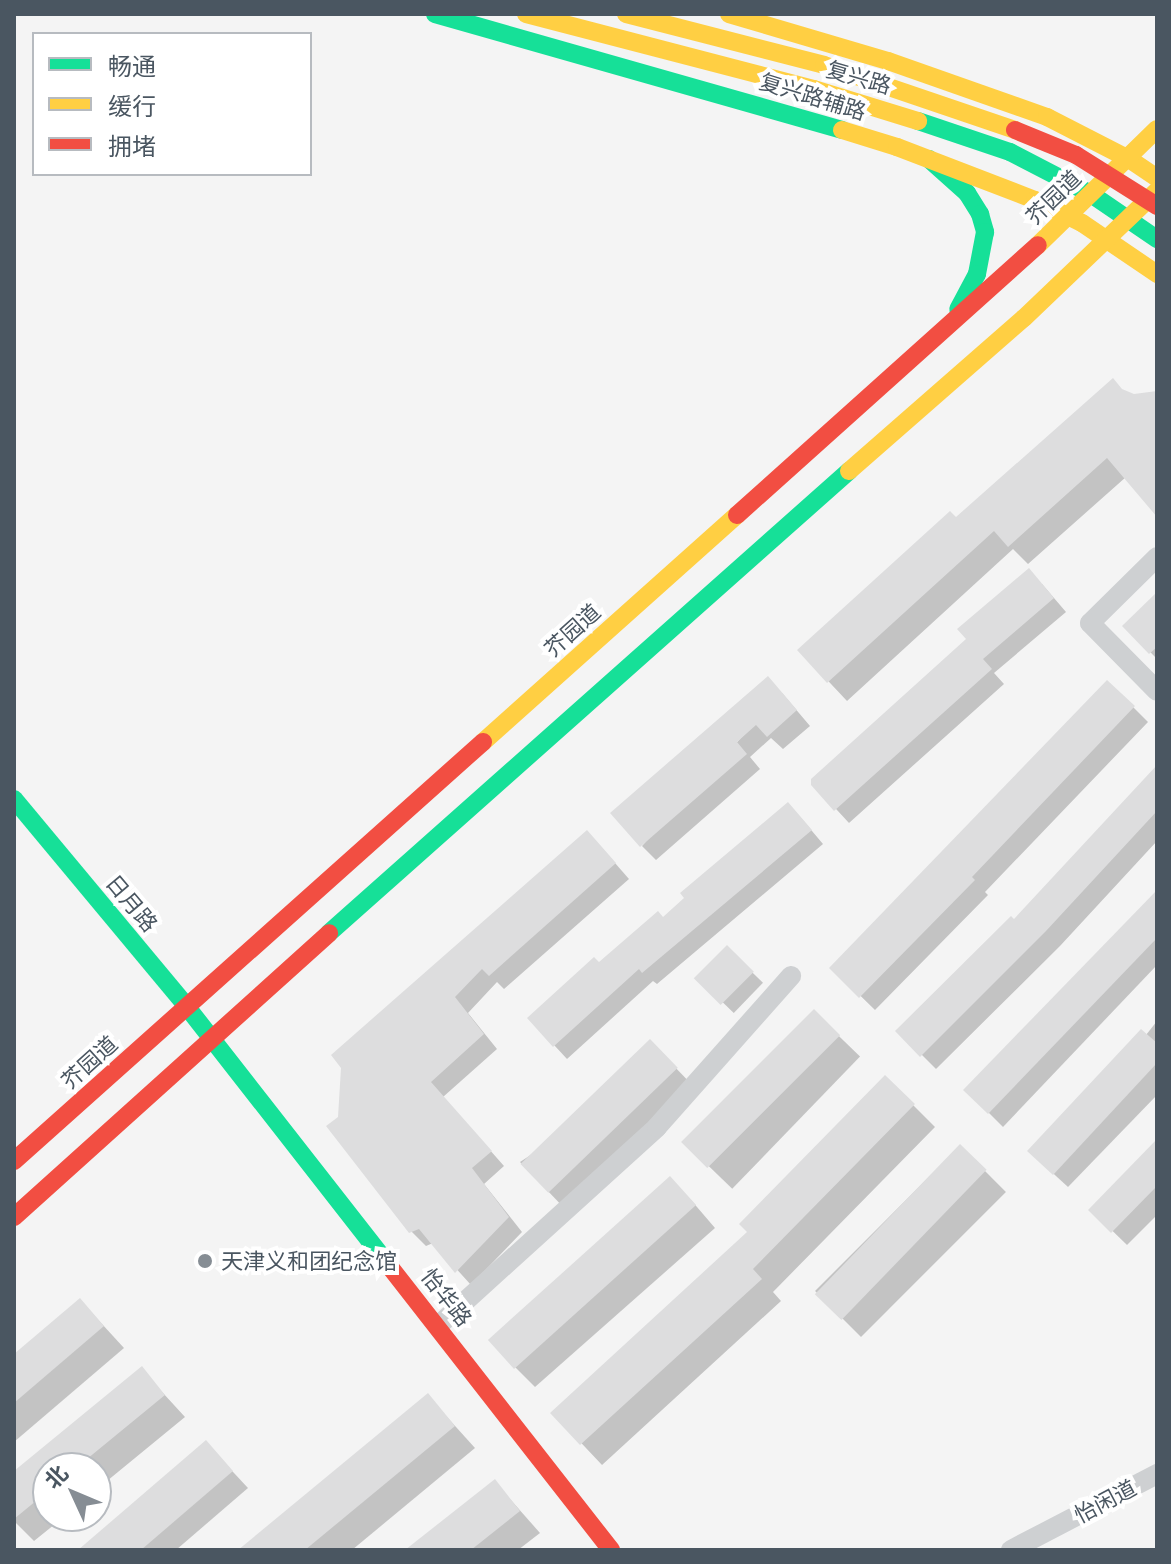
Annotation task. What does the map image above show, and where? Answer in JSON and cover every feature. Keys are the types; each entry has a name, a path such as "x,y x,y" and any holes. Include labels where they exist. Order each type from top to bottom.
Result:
{"main road":[{"name":"复兴路辅路","path":"435,14 716,92 929,159 1035,200 1069,217 1157,274"},
{"name":"复兴路","path":"526,14 893,111 1010,152 1091,194 1157,239"},
{"name":"复兴路","path":"626,14 906,89 1043,140 1154,199"},
{"path":"729,14 888,61 1047,117 1129,159 1157,178"},
{"path":"607,35 716,92"},
{"name":"芥园道","path":"14,1161 941,333 1069,217 1157,129"},
{"path":"929,159 967,193 980,214 985,232 984,251 977,274 963,303 941,333"},
{"path":"14,1217 1154,199"},
{"name":"日月路","path":"14,799 211,1039"},
{"name":"怡华路","path":"211,1039 439,1325 611,1550"}],"street":[{"path":"1157,557 1090,623 1157,691"},
{"path":"439,1325 657,1127 791,976"},
{"name":"怡闲道","path":"1011,1550 1157,1474"}],"building":[{"path":"1113,378 1122,389 1134,394 1157,391 1157,517 1107,458 1008,547 994,531 827,683 797,650 950,511 956,517"},
{"path":"1029,568 1054,598 983,659 992,669 834,811 811,785 811,779 966,639 957,629"},
{"path":"1157,592 1157,647 1149,654 1122,626"},
{"path":"768,676 797,710 767,737 756,725 737,742 747,754 640,847 610,813"},
{"path":"1107,680 1135,706 972,877 975,880 859,998 829,968"},
{"path":"1157,765 1157,811 1046,931 920,1057 895,1031 1011,916 1014,919"},
{"path":"788,802 812,830 642,973 639,969 553,1047 527,1018 594,957 599,962 658,911 663,917 684,898 680,893"},
{"path":"587,830 616,863 489,976 482,969 455,997 484,1034 431,1082 492,1151 472,1168 509,1217 455,1273 419,1229 409,1233 326,1126 338,1117 341,1068 331,1055"},
{"path":"1157,890 1157,938 988,1114 963,1090"},
{"path":"727,945 754,972 721,1005 694,978"},
{"path":"814,1009 840,1035 707,1168 681,1142"},
{"path":"1141,1029 1157,1043 1157,1063 1053,1175 1027,1151"},
{"path":"650,1039 678,1068 548,1193 521,1164"},
{"path":"885,1075 915,1104 753,1269 762,1279 580,1445 550,1413 747,1232 739,1224"},
{"path":"1157,1139 1157,1186 1111,1233 1088,1210"},
{"path":"960,1144 987,1170 841,1320 815,1294"},
{"path":"670,1176 696,1205 514,1369 488,1340"},
{"path":"80,1298 104,1326 14,1403 14,1354"},
{"path":"142,1366 165,1395 96,1452 37,1452"},
{"path":"428,1393 455,1426 305,1550 238,1550"},
{"path":"206,1440 233,1471 141,1550 78,1550 99,1532 112,1532 112,1521"},
{"path":"32,1456 32,1504 14,1519 14,1471"},
{"path":"495,1479 520,1511 471,1550 405,1550"}],"traffic: fast":[{"path":"435,14 842,130"},
{"path":"918,121 1010,152 1091,194 1157,239"},
{"path":"929,159 967,193 980,214 985,232 977,274 958,309"},
{"path":"329,933 849,471"},
{"path":"14,799 187,1007 390,1267"}],"traffic: slow":[{"path":"526,14 814,89 918,121"},
{"path":"626,14 824,65 1015,130"},
{"path":"729,14 888,61 1047,117 1129,159 1157,178"},
{"path":"1038,245 1157,129"},
{"path":"842,130 897,147 1035,200 1082,223 1157,274"},
{"path":"849,471 1024,318 1157,191"},
{"path":"483,742 737,515"}],"traffic: jam":[{"path":"1015,130 1076,155 1157,206"},
{"path":"737,515 1038,245"},
{"path":"14,1161 483,742"},
{"path":"14,1217 329,933"},
{"path":"390,1267 611,1550"}],"place":[{"name":"天津义和团纪念馆","path":"205,1261"}]}
